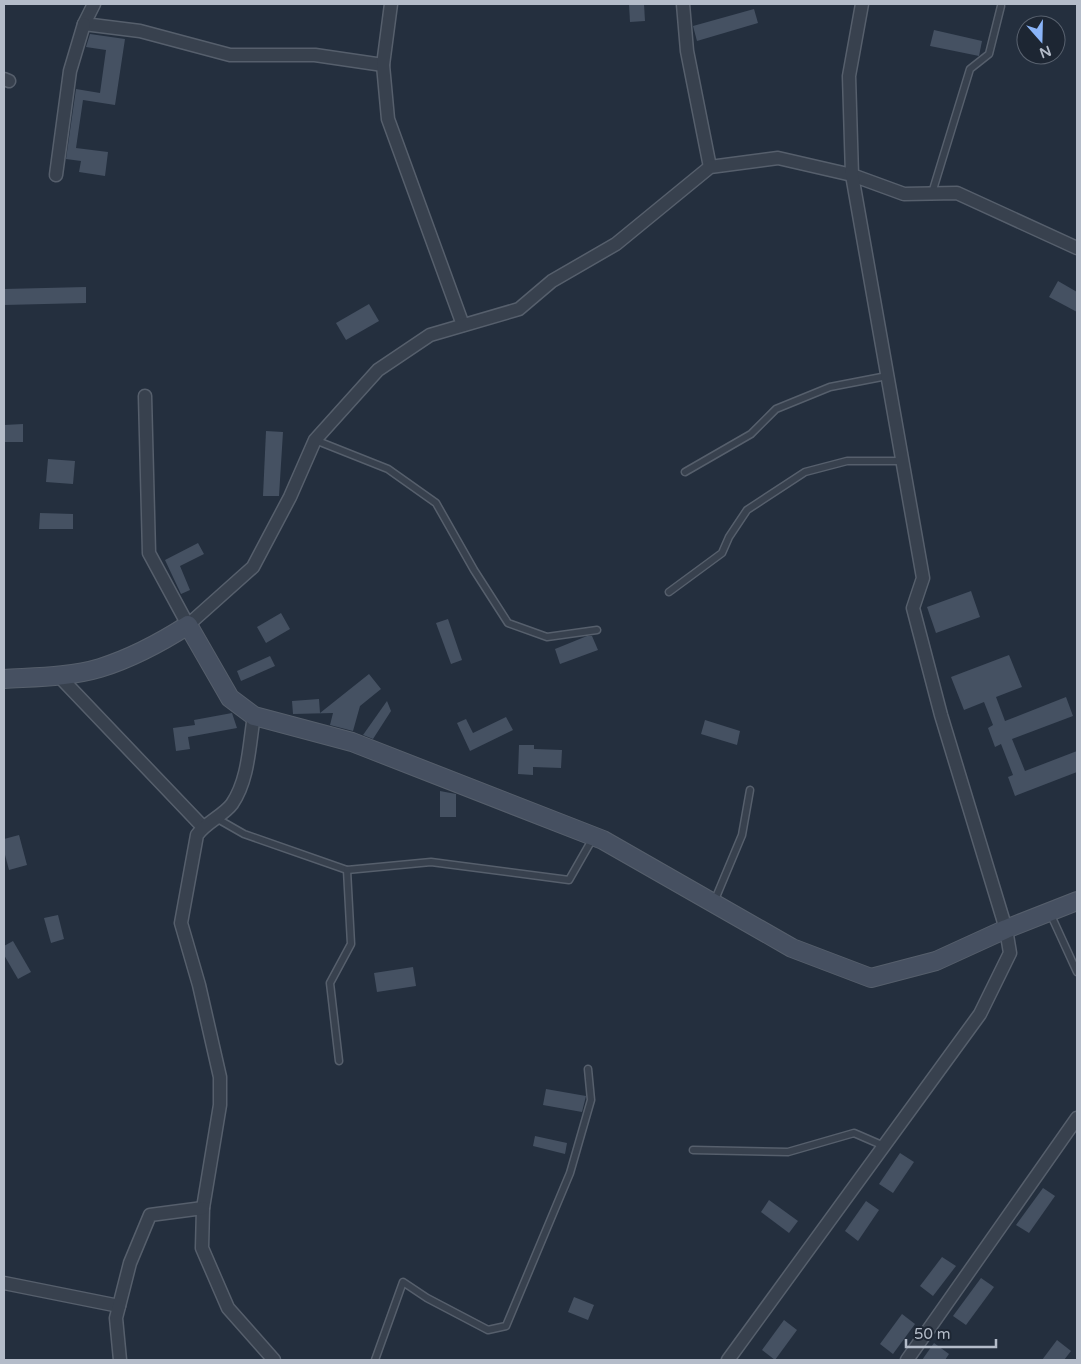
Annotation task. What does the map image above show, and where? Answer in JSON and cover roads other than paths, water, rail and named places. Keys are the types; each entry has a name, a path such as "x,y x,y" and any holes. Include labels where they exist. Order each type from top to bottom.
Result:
{"street":[{"path":"56,175 70,71 84,24 94,4"},
{"path":"390,4 383,65 388,119 463,325"},
{"path":"683,4 687,51 710,167"},
{"path":"728,1360 980,1014 1010,954 1006,929 941,715 913,608 923,578 852,175 849,76 862,4"},
{"path":"84,24 140,31 230,55 315,56 383,65"},
{"path":"4,679 58,675 100,668 155,646 188,625 253,567 290,497 315,440 378,370 430,335 519,309 552,281 616,244 710,167 778,158 852,175 904,194 957,193 1077,248"},
{"path":"145,396 149,553 230,698 254,716 352,742 594,836 792,948 871,978 936,961 1006,929 1077,901"},
{"path":"58,675 203,827"},
{"path":"254,716 244,777 232,804 203,827 197,835 181,924 199,985 220,1077 220,1105 203,1208 202,1248 228,1308 274,1360"},
{"path":"907,1360 1077,1118"},
{"path":"120,1360 116,1318 130,1263 150,1215 203,1208"},
{"path":"4,1283 119,1306"}],"lane":[{"path":"932,194 970,69 989,54 1001,6"},
{"path":"685,472 751,434 776,409 830,387 887,376"},
{"path":"315,440 388,469 436,504 474,570 508,623 547,637 597,630"},
{"path":"669,592 722,553 729,537 747,510 805,472 847,461 902,461"},
{"path":"714,903 742,835 750,790"},
{"path":"216,818 244,834 348,870 431,862 568,880 594,836"},
{"path":"339,1060 330,983 351,944 348,870"},
{"path":"1049,912 1077,972"},
{"path":"375,1360 403,1282 427,1298 488,1330 506,1326 570,1172 591,1100 588,1069"},
{"path":"693,1150 788,1152 854,1133 884,1146"}]}
